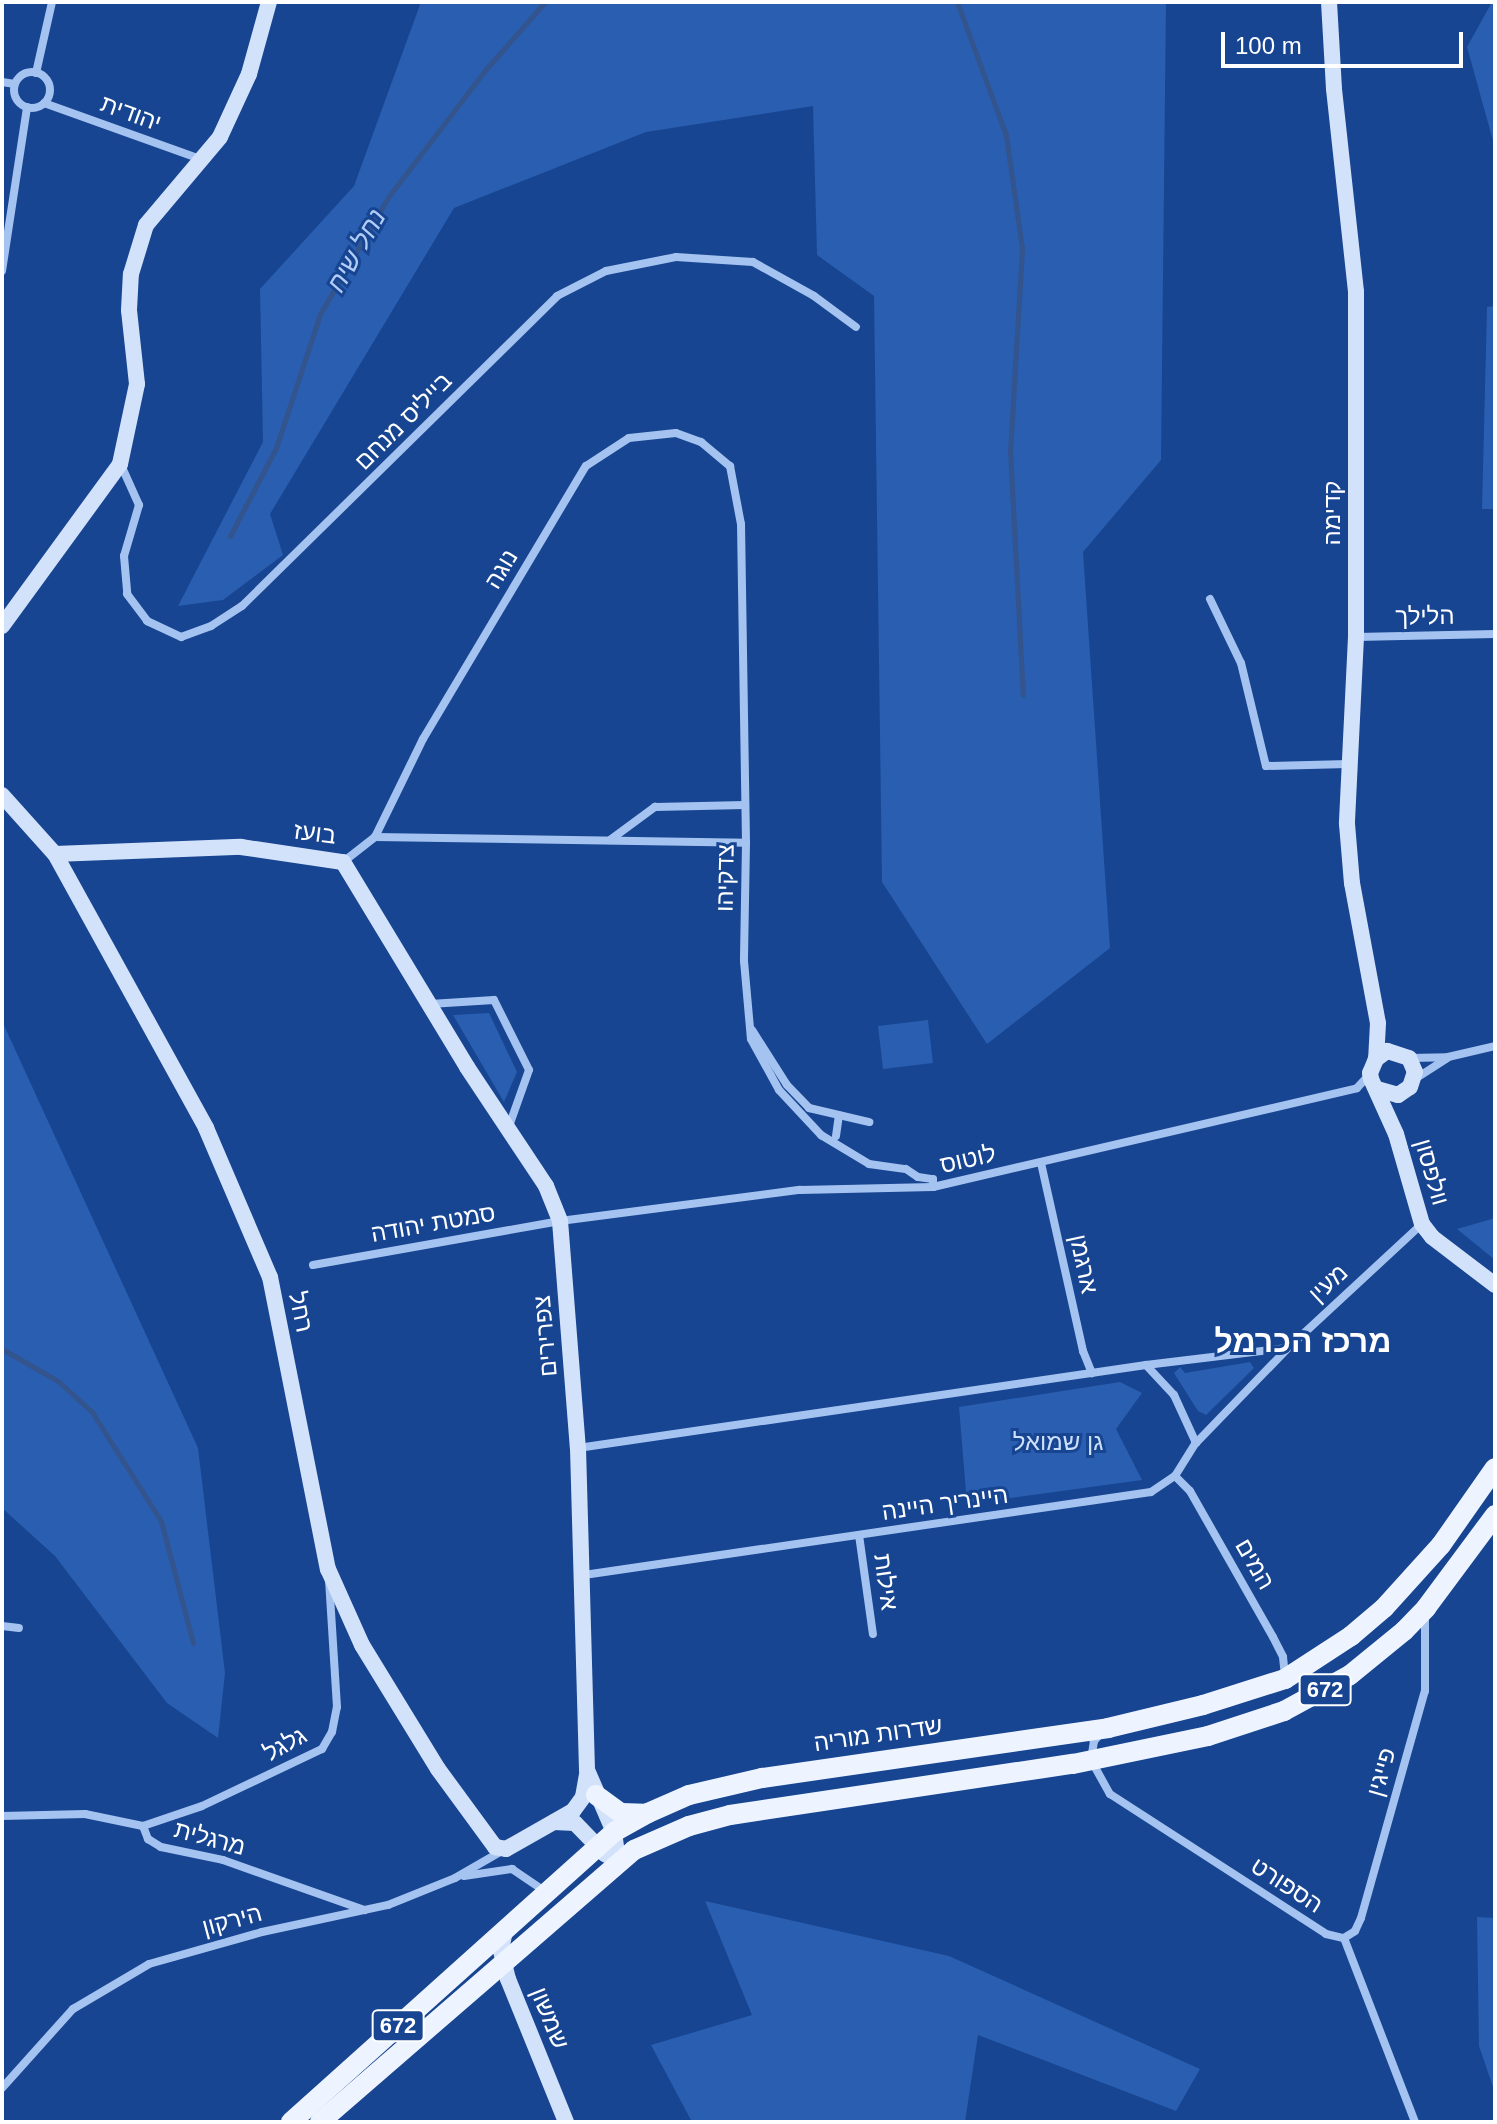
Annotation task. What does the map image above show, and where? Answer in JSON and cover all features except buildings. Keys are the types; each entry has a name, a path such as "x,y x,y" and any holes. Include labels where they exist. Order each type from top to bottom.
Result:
{"main road":[{"name":"שדרות מוריה","path":"291,2122 606,1839 648,1813 689,1795 762,1778 1108,1728 1203,1705 1285,1679 1351,1636 1384,1608 1441,1545 1495,1468"},
{"name":"672","path":"320,2122 618,1861 659,1837 730,1815 1091,1760 1208,1736 1284,1711 1350,1675 1426,1608 1495,1515"},
{"path":"596,1795 621,1813 648,1813"}],"street":[{"path":"36,73 52,2"},
{"path":"2,626 120,464 137,384 129,310 131,274 146,225 204,160 220,137 249,74 269,2"},
{"name":"קדימה","path":"1329,2 1334,89 1356,292 1356,637 1347,824 1352,883 1378,1023 1374,1073"},
{"path":"36,73 48,83 49,93 44,103 27,107 17,100 15,84 21,76 36,73"},
{"path":"2,82 15,84"},
{"name":"יהודית","path":"44,103 204,160"},
{"path":"2,271 27,107"},
{"name":"בייליס מנחם","path":"120,464 139,505 124,556 127,594 147,621 181,637 211,626 242,606 557,296 606,271 676,257 753,262 814,296 856,327"},
{"name":"נוגה","path":"375,837 423,739 586,466 629,438 676,433 701,442 730,466"},
{"name":"צדקיהו","path":"730,466 741,524 746,843 744,961 751,1039 779,1090 821,1135 869,1164 906,1169 918,1177 933,1179 933,1187"},
{"path":"1210,599 1241,663 1266,766 1348,764"},
{"name":"הלילך","path":"1356,637 1495,634"},
{"name":"רחל","path":"2,795 55,854 206,1128 270,1277 328,1569 362,1645 438,1769 490,1843 506,1849"},
{"path":"609,841 655,807 745,805"},
{"path":"375,837 746,843"},
{"name":"בועז","path":"55,854 241,847 343,862 375,837"},
{"name":"צפרירים","path":"343,862 546,1186 560,1221 578,1448 584,1575 587,1770 606,1839 618,1861"},
{"path":"430,1004 494,1000 529,1070 508,1129"},
{"name":"קדימה","path":"1378,1023 1402,1054 1409,1086"},
{"path":"750,1026 787,1085 809,1108 869,1122"},
{"path":"1448,1057 1409,1086 1390,1095 1374,1073 1402,1054 1448,1057 1495,1046"},
{"name":"וולפסון","path":"1374,1073 1396,1134 1422,1224 1432,1237 1495,1285"},
{"name":"לוטוס","path":"560,1221 800,1190 933,1187 1357,1088 1374,1073"},
{"name":"וולפסון","path":"1396,1134 1409,1086"},
{"path":"836,1136 839,1115"},
{"name":"ארגמן","path":"1041,1163 1083,1351 1092,1373"},
{"name":"סמטת יהודה","path":"313,1265 560,1221"},
{"name":"מעין","path":"1196,1443 1288,1348 1422,1224"},
{"path":"578,1448 1146,1365 1288,1348"},
{"path":"1146,1365 1174,1395 1196,1443"},
{"name":"היינריך היינה","path":"584,1575 1134,1496 1151,1492 1175,1476 1196,1443"},
{"name":"המים","path":"1175,1476 1190,1491 1273,1637 1283,1657 1285,1679"},
{"name":"אילות","path":"859,1535 873,1634"},
{"name":"גלגל","path":"143,1826 202,1806 313,1756 328,1740 337,1707 328,1569"},
{"name":"פייגין","path":"1344,1938 1355,1931 1361,1918 1425,1691 1426,1608"},
{"path":"2,1626 19,1628"},
{"path":"1091,1760 1094,1741 1108,1728"},
{"name":"הספורט","path":"1091,1760 1101,1784 1125,1805 1331,1938 1344,1938"},
{"path":"506,1849 580,1804 587,1770"},
{"name":"מרגלית","path":"2,1816 85,1814 143,1826 148,1839 161,1847 223,1860 364,1911"},
{"path":"554,1822 575,1823 606,1839"},
{"name":"הירקון","path":"2,2088 73,2009 149,1964 262,1932 364,1911 418,1895 506,1849"},
{"path":"455,1878 512,1869 547,1893"},
{"name":"שמשון","path":"505,1930 502,1961 566,2122"},
{"path":"1344,1938 1415,2122"}],"green space":[{"path":"421,2 1166,2 1161,460 1083,552 1110,948 987,1044 882,882 874,296 817,255 813,106 646,132 454,208 270,514 283,555 223,600 178,606 263,442 260,289 354,186"},
{"path":"1492,2 1495,2 1495,148 1467,47"},
{"path":"1495,306 1495,509 1482,509 1487,307"},
{"path":"489,1013 517,1072 504,1102 453,1015"},
{"path":"928,1020 933,1063 883,1069 878,1026"},
{"path":"2,1021 198,1448 225,1673 218,1738 167,1703 55,1556 2,1508"},
{"path":"1495,1218 1495,1260 1457,1229"},
{"path":"1250,1362 1254,1368 1206,1415 1198,1411 1174,1373 1180,1367 1185,1373"},
{"name":"גן שמואל","path":"1120,1382 1142,1393 1116,1429 1142,1480 967,1504 959,1407"},
{"path":"705,1901 949,1956 1200,2069 1176,2111 978,2035 965,2122 692,2122 651,2045 752,2015"},
{"path":"1477,1917 1495,1918 1495,2093 1479,2046"}],"waterway":[{"name":"נחל שיח","path":"230,536 276,448 320,314 389,196 487,68 545,2"},
{"path":"957,2 1006,135 1022,249 1010,450 1023,695"},
{"path":"2,1349 58,1381 92,1412 161,1521 193,1643"}],"district":[{"name":"מרכז הכרמל","path":"1303,1341"}]}
